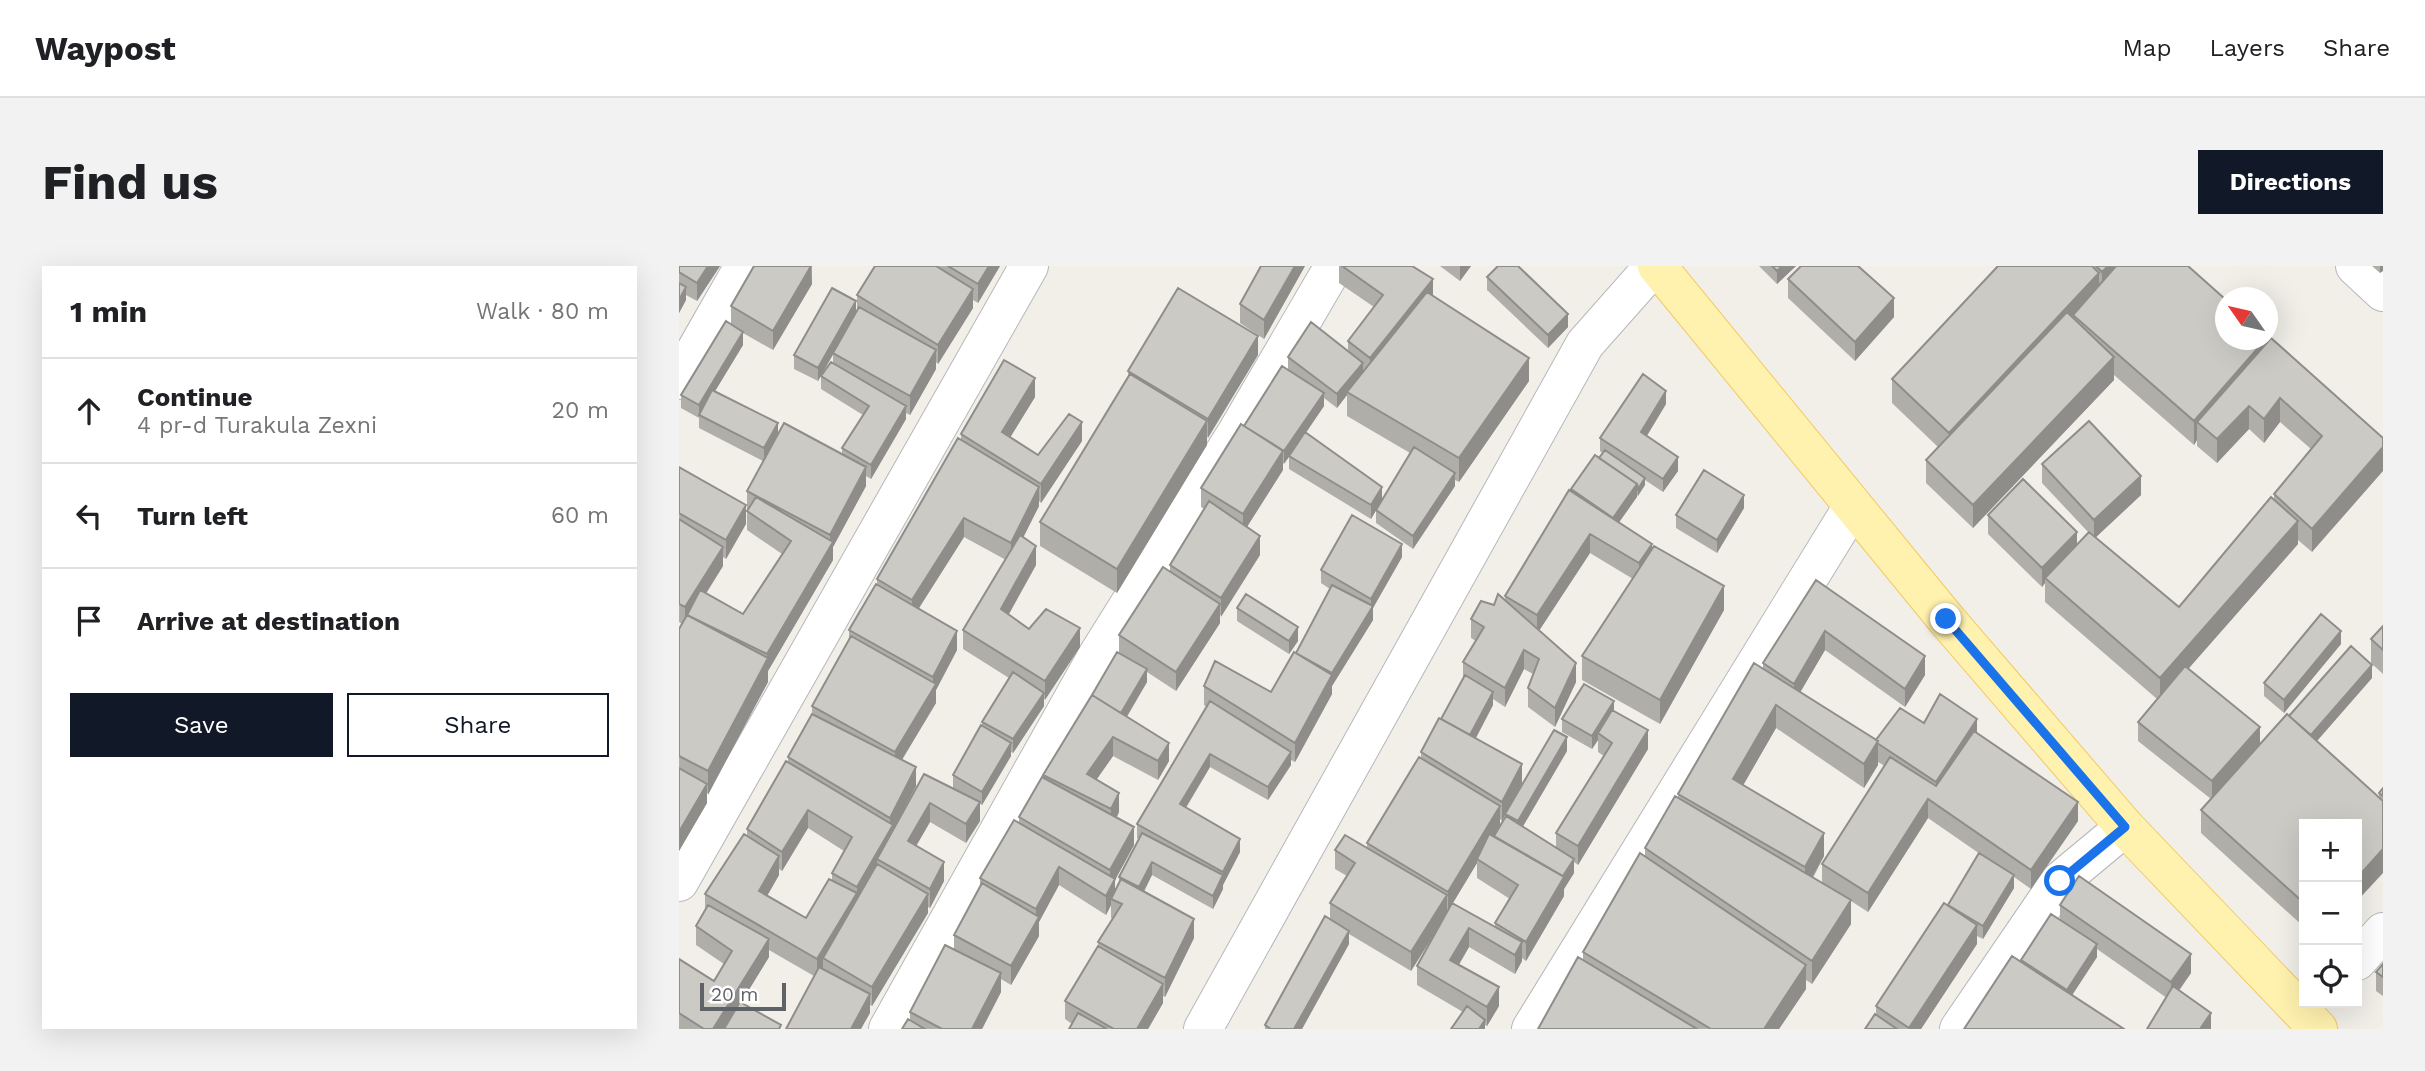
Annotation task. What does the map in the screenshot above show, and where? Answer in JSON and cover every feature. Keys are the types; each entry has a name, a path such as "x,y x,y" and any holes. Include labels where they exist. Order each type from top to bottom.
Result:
{"main road":[{"path":"1655,266 1946,619 2125,827 2315,1016"}],"street":[{"path":"679,380 744,266"},
{"path":"679,882 1029,266"},
{"path":"888,1029 1097,656 1237,432 1334,266"},
{"path":"1203,1029 1585,344 1655,266"},
{"path":"2355,266 2383,292"},
{"path":"1531,1029 1853,506"},
{"path":"1959,1029 2060,881 2125,827"},
{"path":"2362,955 2383,932"}],"building":[{"path":"679,266 708,266 697,283 679,272"},
{"path":"754,266 811,266 773,331 731,306"},
{"path":"875,266 936,266 973,289 938,345 857,295"},
{"path":"948,266 989,266 978,284"},
{"path":"1261,266 1295,266 1264,320 1240,304"},
{"path":"1342,266 1412,266 1433,279 1370,358 1348,341 1383,295"},
{"path":"1498,266 1518,266 1568,314 1548,335 1487,277"},
{"path":"1801,266 1858,266 1894,298 1855,342 1788,279"},
{"path":"1998,266 2092,266 2099,273 1949,433 1892,379"},
{"path":"2096,266 2108,266 2102,272"},
{"path":"2116,266 2188,266 2215,290 2215,350 2256,350 2194,421 2073,315"},
{"path":"679,283 686,287 679,300"},
{"path":"832,288 856,301 818,368 794,355"},
{"path":"1178,288 1258,336 1208,419 1128,371"},
{"path":"1427,292 1529,358 1459,458 1347,392"},
{"path":"859,307 936,350 910,396 833,353"},
{"path":"2067,312 2114,357 1973,505 1926,460"},
{"path":"726,321 743,332 699,405 681,395"},
{"path":"1311,322 1363,363 1337,394 1288,357"},
{"path":"2278,344 2383,438 2383,447 2312,529 2274,494 2322,436 2280,398 2264,419 2249,406 2217,439 2197,422 2260,350 2278,350"},
{"path":"1004,360 1035,378 1002,432 1038,455 1069,414 1082,422 1041,484 961,434"},
{"path":"831,362 906,406 871,465 842,448 869,406 821,376"},
{"path":"1282,366 1324,393 1284,451 1244,426"},
{"path":"1130,374 1207,421 1117,569 1040,522"},
{"path":"1643,374 1666,391 1641,432 1678,457 1663,479 1600,438"},
{"path":"712,390 778,423 764,448 699,415"},
{"path":"2089,421 2141,476 2094,520 2042,464"},
{"path":"784,423 866,467 830,535 747,491"},
{"path":"1241,424 1283,451 1243,514 1201,488"},
{"path":"1305,432 1382,487 1371,505 1289,456"},
{"path":"958,438 1039,487 1011,543 964,518 912,600 877,579"},
{"path":"1414,447 1455,473 1413,536 1376,510"},
{"path":"1605,450 1645,478 1638,489 1637,484 1599,458"},
{"path":"1595,455 1637,484 1613,518 1571,489"},
{"path":"679,467 746,505 726,540 679,513"},
{"path":"1704,470 1744,495 1717,540 1676,515"},
{"path":"2023,479 2077,532 2042,568 1988,515"},
{"path":"1569,490 1652,544 1639,563 1590,534 1537,615 1505,596"},
{"path":"756,497 833,542 767,654 687,615 700,590 743,614 791,541 747,511"},
{"path":"2271,497 2298,521 2160,678 2045,578 2089,532 2179,607"},
{"path":"1209,501 1260,536 1221,598 1170,565"},
{"path":"1352,515 1402,544 1371,599 1321,570"},
{"path":"679,519 723,547 685,607 679,604"},
{"path":"1020,535 1036,546 1001,609 1029,629 1046,609 1080,628 1045,681 963,630"},
{"path":"1654,546 1724,586 1660,700 1582,656"},
{"path":"1163,567 1220,604 1176,672 1119,635"},
{"path":"1816,580 1925,656 1905,689 1825,631 1794,684 1763,663"},
{"path":"876,584 957,631 933,677 849,630"},
{"path":"1332,585 1373,606 1332,673 1296,653"},
{"path":"1246,594 1298,627 1289,641 1237,608"},
{"path":"1498,594 1576,663 1555,708 1528,688 1539,659 1524,650 1505,688 1463,662 1484,627 1471,619 1481,601 1494,605"},
{"path":"2321,614 2341,631 2284,700 2264,683"},
{"path":"687,615 768,658 708,771 679,756 679,629"},
{"path":"2383,626 2383,650 2371,639"},
{"path":"851,636 936,684 895,752 812,706"},
{"path":"2351,646 2372,665 2311,735 2289,716"},
{"path":"1117,652 1147,669 1121,713 1092,695"},
{"path":"1294,652 1332,675 1295,743 1204,686 1215,661 1271,692"},
{"path":"1754,663 1878,741 1864,764 1776,705 1733,779 1824,833 1805,867 1678,794"},
{"path":"2185,666 2260,727 2212,781 2138,722"},
{"path":"1013,672 1044,693 1013,739 982,722"},
{"path":"1465,675 1493,692 1470,735 1441,719"},
{"path":"1584,684 1614,701 1592,736 1562,719"},
{"path":"1940,694 1977,719 1936,782 1876,740 1900,708 1924,723"},
{"path":"1092,695 1169,743 1158,761 1113,737 1087,774 1119,793 1111,809 1043,775"},
{"path":"1210,701 1291,752 1268,787 1210,754 1180,804 1240,839 1223,872 1137,824"},
{"path":"1612,710 1648,730 1578,846 1556,833 1612,743 1598,733"},
{"path":"812,714 916,767 890,818 788,757"},
{"path":"2287,714 2383,801 2383,849 2362,872 2362,819 2299,819 2299,898 2201,810"},
{"path":"1439,718 1522,764 1502,802 1421,752"},
{"path":"981,725 1011,743 982,792 953,775"},
{"path":"1554,730 1567,737 1518,821 1505,814"},
{"path":"1974,731 2078,802 2031,870 1928,799 1868,893 1822,864 1890,757 1936,786"},
{"path":"1419,757 1500,806 1448,892 1367,843"},
{"path":"786,761 893,825 857,887 832,873 852,837 808,810 782,852 747,829"},
{"path":"679,768 707,784 679,832"},
{"path":"924,774 980,802 966,824 930,803 908,841 944,862 930,889 877,859"},
{"path":"1042,777 1134,827 1110,870 1019,817"},
{"path":"1675,796 1851,900 1812,961 1645,848"},
{"path":"1506,816 1574,859 1563,876 1494,836"},
{"path":"1014,820 1115,879 1106,896 1059,867 1036,909 980,878"},
{"path":"1142,833 1223,875 1213,896 1152,862 1139,887 1119,877"},
{"path":"744,834 779,856 759,891 806,918 829,879 857,893 817,959 705,894"},
{"path":"1489,834 1564,877 1526,942 1495,923 1518,885 1477,859"},
{"path":"1345,835 1447,895 1411,952 1330,903 1355,863 1335,850"},
{"path":"1640,853 1806,965 1764,1029 1711,1029 1583,952"},
{"path":"1979,853 2014,875 1983,926 1948,905"},
{"path":"877,864 928,894 872,987 823,958"},
{"path":"2079,876 2191,954 2171,982 2060,905"},
{"path":"1121,879 1194,919 1165,978 1098,942 1122,904 1111,899"},
{"path":"982,883 1039,917 1011,966 954,935"},
{"path":"1452,903 1522,942 1515,955 1469,928 1450,960 1499,987 1487,1007 1417,966"},
{"path":"1944,903 1977,925 1909,1028 1876,1006"},
{"path":"708,905 769,939 713,1029 704,1029 679,1013 679,959 714,981 732,951 696,926"},
{"path":"2051,914 2097,944 2067,990 2021,960"},
{"path":"1325,916 1349,931 1294,1029 1271,1029 1265,1025"},
{"path":"945,945 1001,973 972,1029 942,1029 910,1012"},
{"path":"1098,946 1163,984 1137,1029 1114,1029 1065,1001"},
{"path":"2012,956 2124,1029 1964,1029"},
{"path":"1578,957 1697,1029 1538,1029"},
{"path":"2383,964 2383,977 2376,972"},
{"path":"819,967 870,994 851,1029 786,1029"},
{"path":"2173,986 2211,1013 2200,1029 2147,1029"},
{"path":"740,1002 781,1025 779,1029 724,1029"},
{"path":"1467,1006 1485,1020 1479,1029 1451,1029"},
{"path":"1078,1013 1107,1029 1069,1029"},
{"path":"1875,1014 1897,1029 1865,1029"},
{"path":"908,1019 925,1029 902,1029"}],"route":[{"path":"1946,619 2125,827 2060,881"}]}
